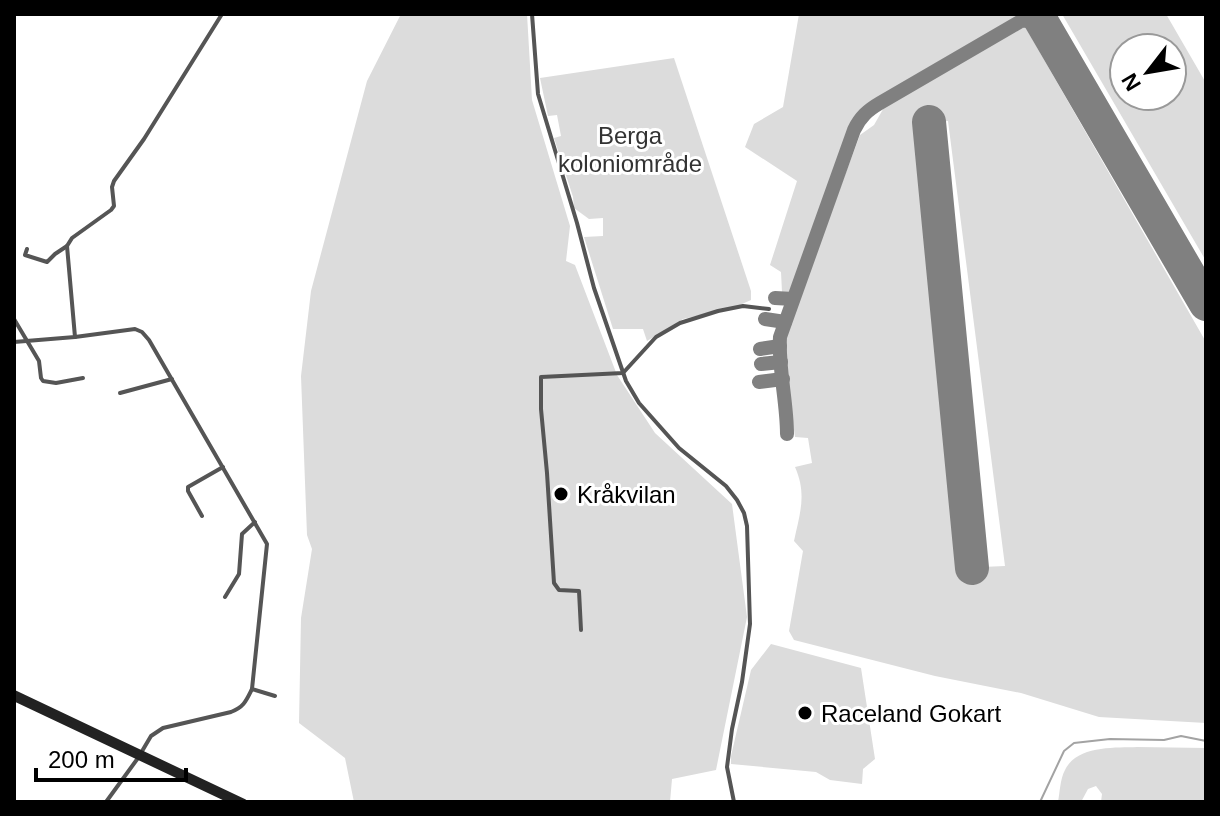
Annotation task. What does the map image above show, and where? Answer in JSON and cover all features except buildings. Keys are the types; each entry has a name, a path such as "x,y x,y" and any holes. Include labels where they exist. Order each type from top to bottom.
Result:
{"main road":[{"path":"14,696 244,802"},
{"path":"140,755 234,802"}],"street":[{"path":"27,249 25,255 47,262 114,206 114,181 222,14"},
{"path":"532,14 538,94 594,288 623,373 639,403 679,448 726,486 744,513 750,624 728,759 734,802"},
{"path":"67,246 75,337"},
{"path":"581,630 579,591 559,590 554,583 541,377 623,373 656,337 680,323 743,306 769,309"},
{"path":"14,319 39,361 43,381 56,383 83,378"},
{"path":"14,342 135,329 142,332 267,544 252,689 244,705 156,731 106,802"},
{"path":"120,393 172,379"},
{"path":"202,516 188,487 223,467"},
{"path":"225,597 239,574 242,534 255,522"},
{"path":"252,689 275,696"}],"green space":[{"path":"401,14 527,14 532,100 570,226 566,261 575,265 617,375 655,433 732,504 747,617 716,770 672,779 670,802 354,802 345,758 299,723 301,618 312,549 307,535 301,376 311,291 367,81"},
{"path":"799,14 1017,16 860,111 792,294 782,292 781,272 770,265 797,181 745,147 754,124 783,107"},
{"path":"1062,14 1166,14 1176,32 1108,32 1108,93"},
{"path":"1023,23 1206,342 1206,723 1099,717 1021,693 935,676 794,640 789,631 803,551 794,541 802,495 795,467 812,463 808,438 795,437 784,357 785,335 860,135 874,125 886,104","holes":["948,121 1005,566 959,568 916,124"]},
{"path":"1188,52 1206,83 1206,261 1119,112 1188,112"},
{"name":"Berga koloniområde","path":"674,58 751,291 751,300 733,308 683,319 647,341 643,329 613,329 584,237 603,236 603,218 589,219 574,208 554,138 561,136 557,115 548,116 540,78"},
{"name":"Raceland Gokart","path":"771,644 861,668 875,759 863,769 862,784 830,780 816,772 731,764 751,670"},
{"path":"1108,748 1206,748 1206,802 1101,802 1102,794 1096,786 1088,789 1081,802 1058,802 1063,774 1078,756"}],"waterway":[{"path":"1040,802 1064,751 1074,743 1110,739 1164,740 1181,736 1206,741"}],"taxiway":[{"path":"787,434 780,337 859,121 876,106 1021,21 1040,25 1059,51"},
{"path":"775,298 793,299"},
{"path":"765,319 785,322"},
{"path":"760,349 780,346"},
{"path":"761,364 781,362"},
{"path":"759,382 783,379"}],"runway":[{"path":"1037,14 1206,304"},
{"path":"929,122 972,568"}],"place":[{"name":"Kråkvilan","path":"561,494"},
{"name":"Raceland Gokart","path":"805,713"}]}
